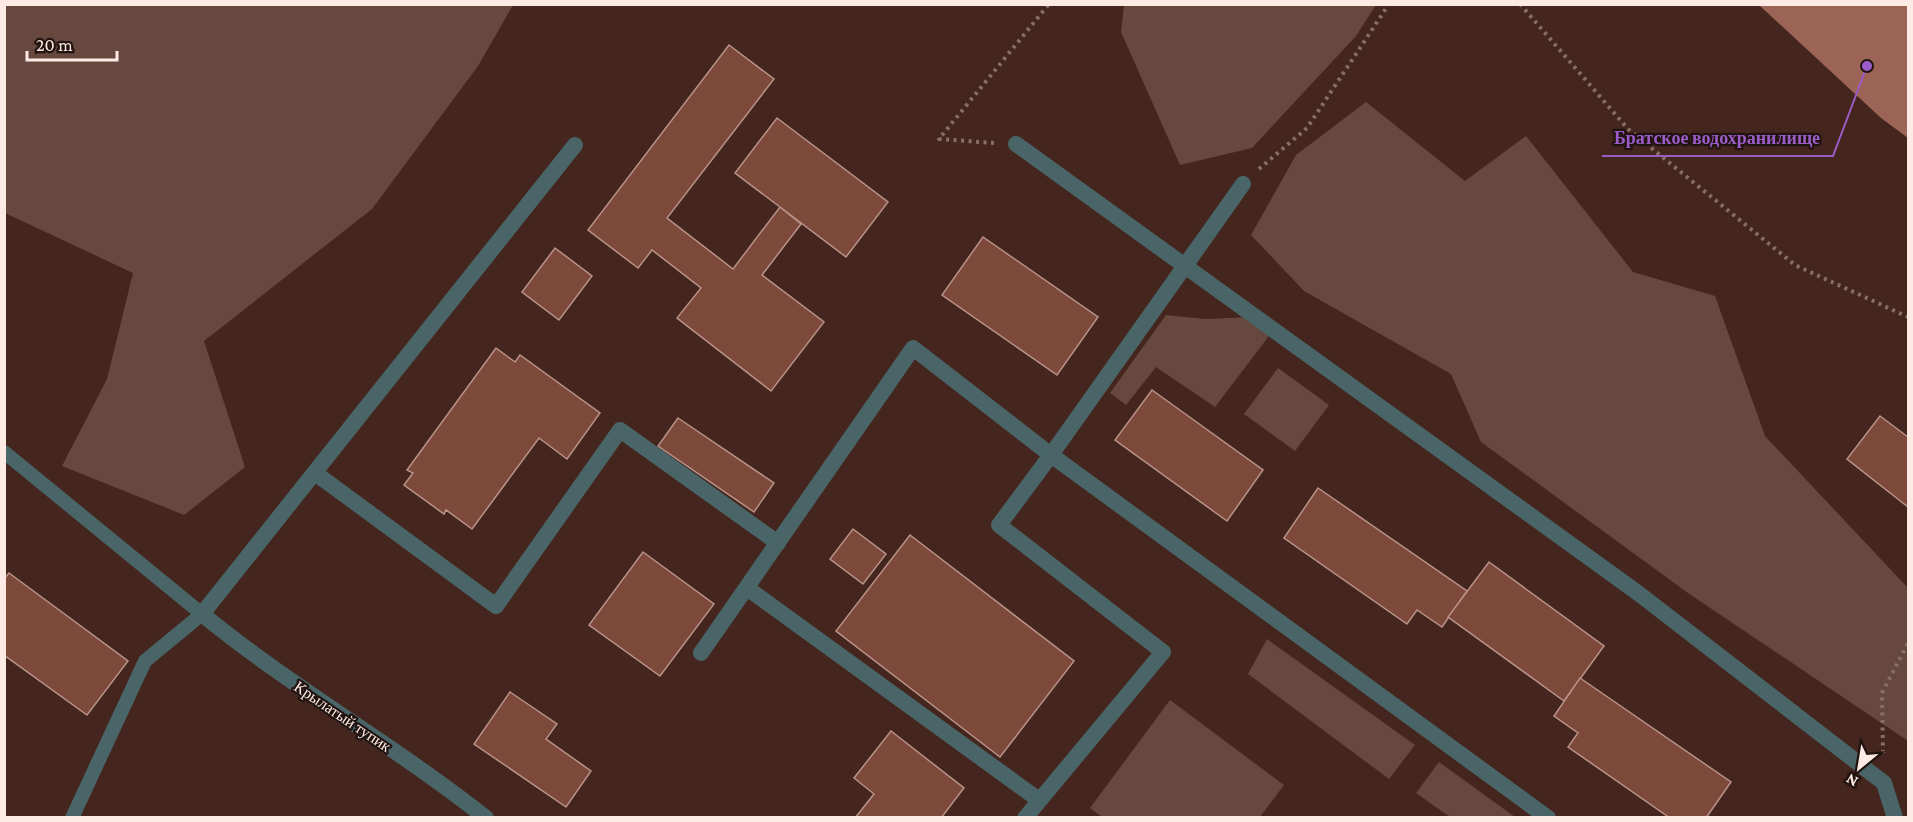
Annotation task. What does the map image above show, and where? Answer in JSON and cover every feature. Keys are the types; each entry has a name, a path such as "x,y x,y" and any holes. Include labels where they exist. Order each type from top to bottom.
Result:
{"street":[{"path":"1016,144 1184,263 1638,593 1884,783 1895,818"},
{"path":"202,614 575,146"},
{"path":"1025,818 1163,652 999,525 1051,455 1184,263 1243,184"},
{"path":"701,653 913,348 1051,455 1548,818"},
{"path":"315,472 496,606 620,430 778,543"},
{"path":"747,588 1039,800"},
{"name":"Крылатый тупик","path":"202,614 252,655 438,779 486,818"}],"lane":[{"path":"4,452 202,614 145,661 72,818"}],"path":[{"path":"1016,144 939,139 1049,4"},
{"path":"1243,184 1307,128 1389,4"},
{"path":"1520,4 1628,129 1795,265 1908,317"},
{"path":"1884,783 1882,693 1908,643"}],"shaded area":[{"path":"5,4 513,5 478,66 372,209 204,341 245,467 184,515 62,466 107,379 133,273 5,213"},
{"path":"1124,4 1376,5 1356,36 1252,148 1180,165 1121,32"},
{"path":"1759,5 1908,5 1908,138 1881,118"},
{"path":"1366,102 1465,181 1526,136 1633,272 1715,296 1765,436 1908,588 1908,741 1688,593 1481,442 1451,374 1304,291 1251,235 1296,155"},
{"path":"1166,315 1205,319 1253,317 1269,336 1215,407 1156,367 1126,405 1110,393"},
{"path":"1278,368 1329,405 1295,451 1244,414"},
{"path":"1267,639 1415,745 1389,779 1248,674"},
{"path":"1170,700 1284,785 1260,817 1102,817 1090,808"},
{"path":"1439,762 1515,817 1450,817 1416,793"}],"building":[{"path":"729,45 774,79 667,218 733,269 780,207 801,224 762,275 824,322 771,391 677,318 701,288 652,250 638,268 588,230"},
{"path":"777,118 888,202 846,257 735,173"},
{"path":"983,237 1098,317 1057,375 942,295"},
{"path":"555,248 592,276 559,320 522,292"},
{"path":"496,348 515,362 520,355 600,413 567,459 539,438 472,529 446,510 444,514 404,485 413,473 407,470"},
{"path":"1152,390 1263,470 1227,521 1115,440"},
{"path":"1880,416 1908,437 1908,507 1847,459"},
{"path":"678,418 774,483 754,512 658,446"},
{"path":"1318,488 1467,591 1442,627 1417,610 1407,624 1284,538"},
{"path":"853,529 886,554 863,584 830,559"},
{"path":"910,535 1074,661 1000,757 836,631"},
{"path":"643,552 714,604 660,676 589,625"},
{"path":"1489,562 1604,646 1564,701 1448,617"},
{"path":"9,573 128,661 87,715 4,655 4,579"},
{"path":"1580,678 1731,782 1706,818 1670,818 1568,747 1578,733 1554,716"},
{"path":"510,692 557,724 546,739 591,771 566,807 474,744"},
{"path":"891,731 964,788 941,818 855,818 874,794 854,778"}],"place":[{"name":"Братское водохранилище","path":"1867,66"}]}
